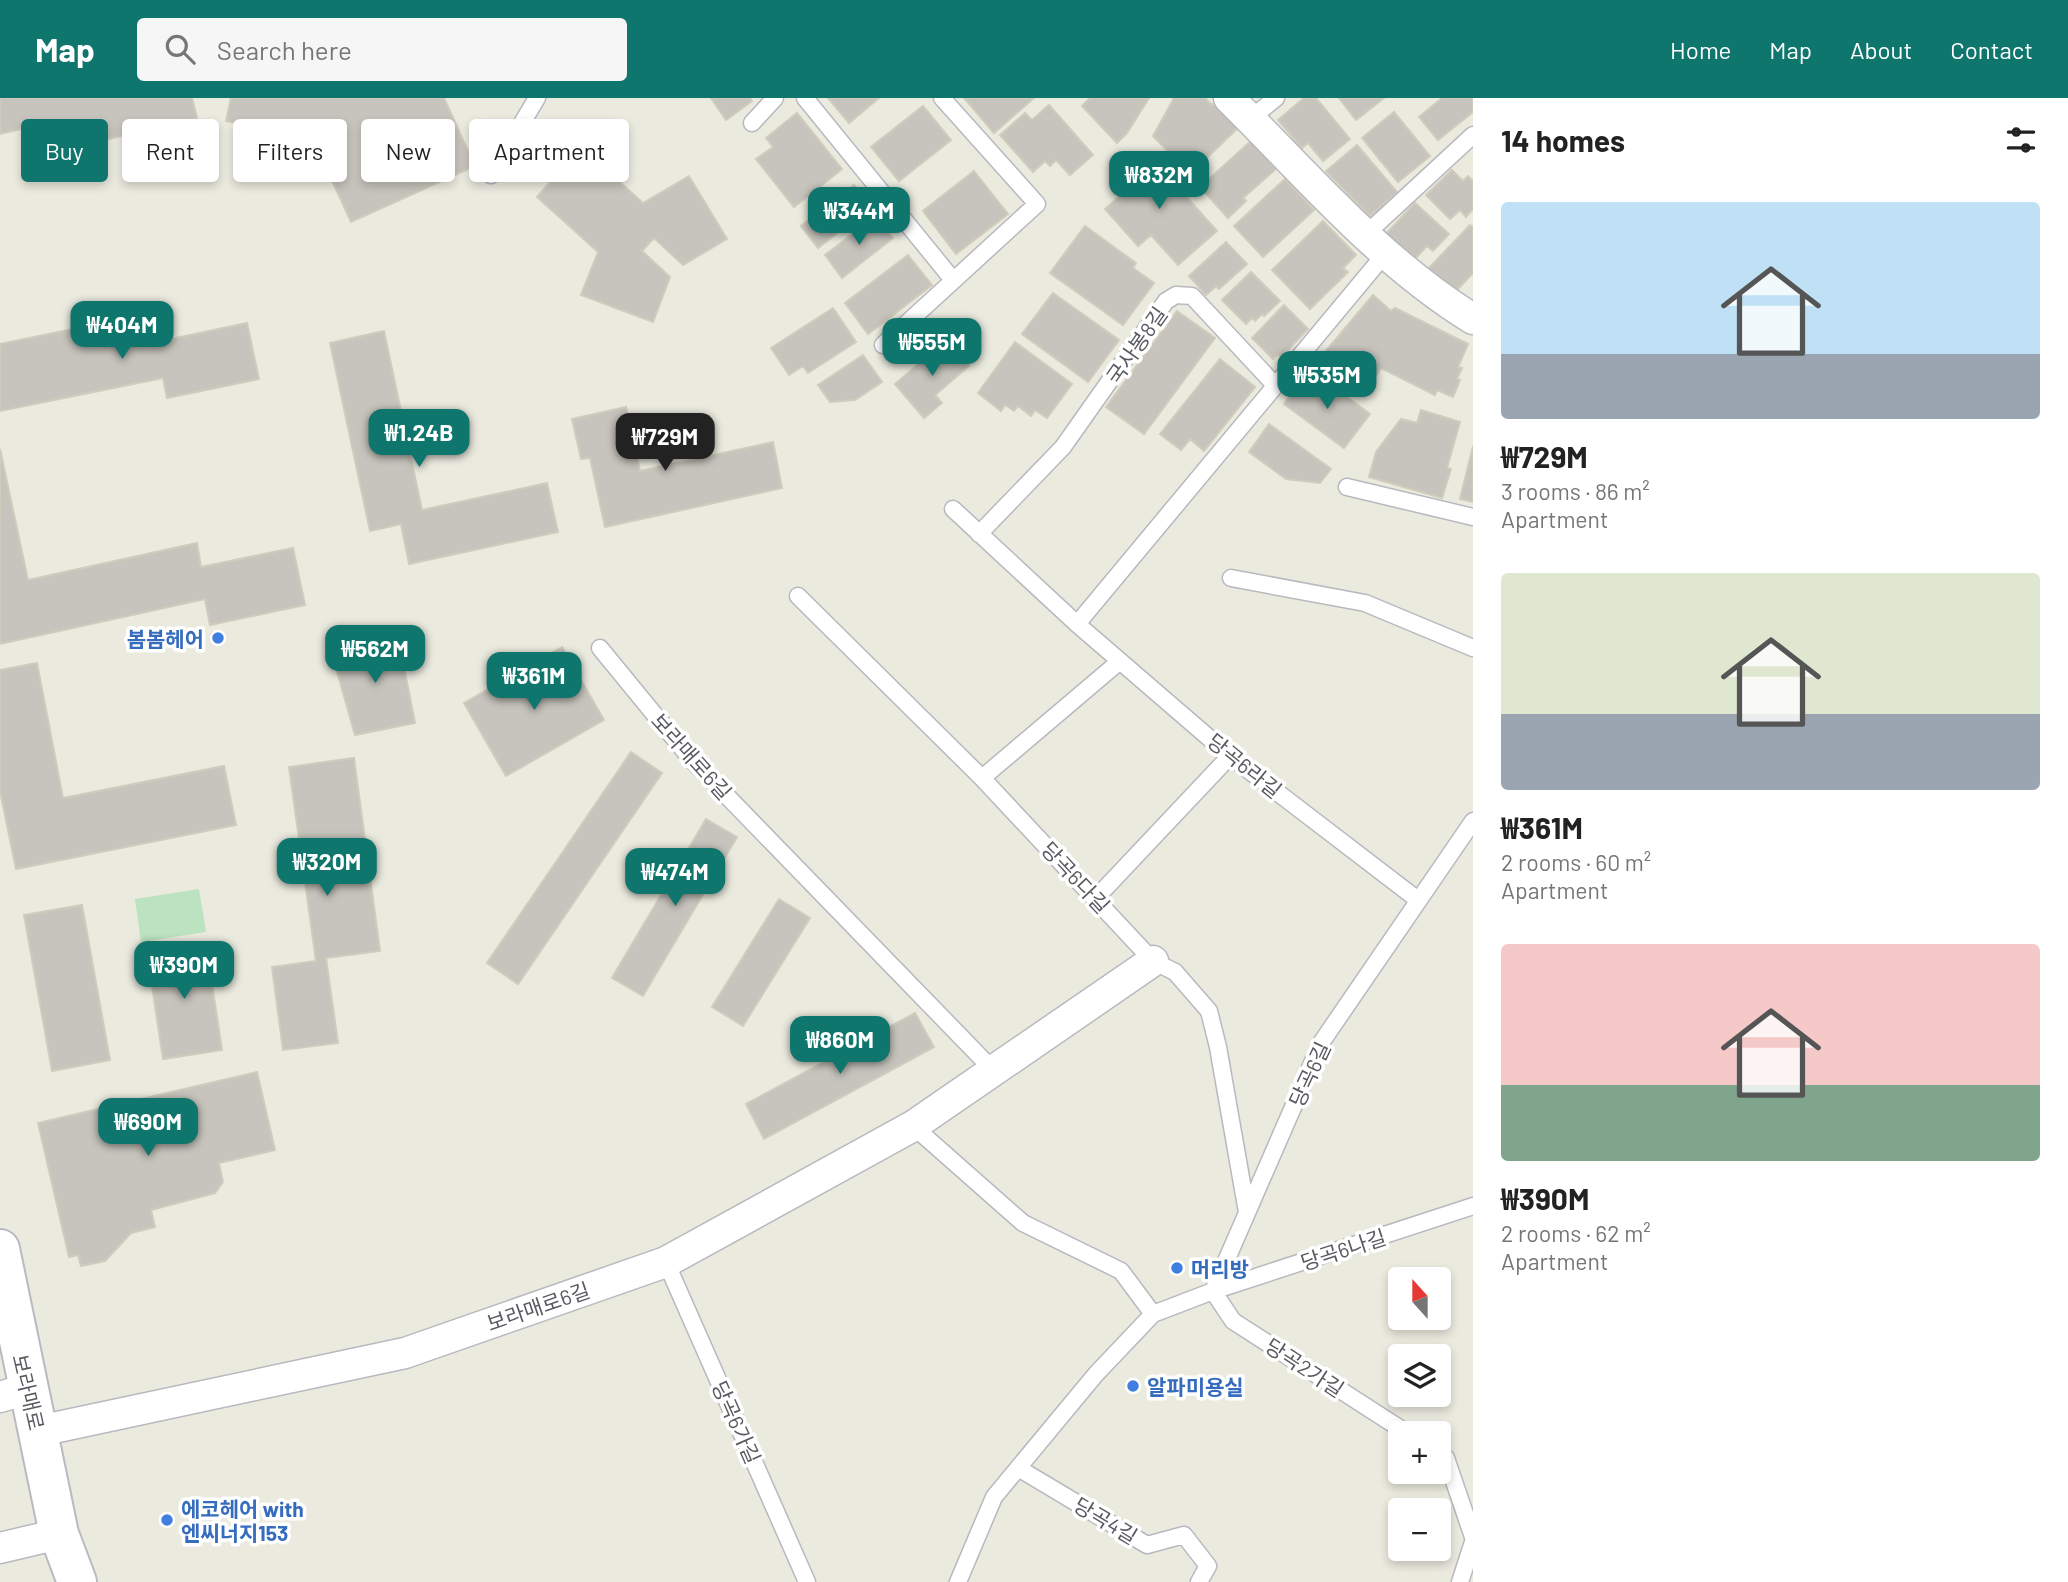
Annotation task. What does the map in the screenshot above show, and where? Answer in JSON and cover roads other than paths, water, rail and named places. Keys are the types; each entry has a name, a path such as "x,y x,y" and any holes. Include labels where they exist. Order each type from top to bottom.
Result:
{"main road":[{"name":"보라매로","path":"0,1249 13,1393 39,1431 59,1534 77,1582"},
{"name":"보라매로","path":"59,1534 90,1582"}],"street":[{"path":"1240,108 1375,244 1429,292 1473,319"},
{"name":"보라매로6길","path":"39,1431 405,1353 666,1262 913,1126 1153,961"},
{"path":"0,1548 59,1534"}],"lane":[{"path":"524,119 537,98"},
{"path":"752,123 775,98"},
{"path":"805,98 953,281"},
{"path":"883,345 1037,204 942,98"},
{"path":"1240,108 1276,98"},
{"path":"1077,624 1274,384 1375,244 1473,135"},
{"name":"국사봉8길","path":"979,534 1063,447 1166,301 1176,295 1192,296 1274,384"},
{"path":"1347,487 1473,517"},
{"name":"당곡6라길","path":"953,509 1077,624 1230,756 1418,900"},
{"path":"1231,578 1365,603 1473,648"},
{"name":"당곡6다길","path":"798,596 982,778 1153,961 1175,971 1209,1011 1219,1047 1247,1212"},
{"name":"보라매로6길","path":"600,648 691,759 994,1071"},
{"path":"982,778 1120,661"},
{"path":"1096,898 1230,756"},
{"name":"당곡6길","path":"1213,1291 1321,1044 1473,821"},
{"path":"913,1126 1023,1223 1121,1271 1153,1314"},
{"name":"당곡6나길","path":"1213,1291 1473,1206"},
{"name":"당곡6가길","path":"666,1262 807,1582"},
{"path":"958,1582 994,1496 1096,1374 1153,1314 1213,1291"},
{"name":"당곡2가길","path":"1213,1291 1234,1321 1388,1421"},
{"name":"당곡4길","path":"1018,1468 1147,1545 1184,1535 1208,1566 1199,1582"},
{"path":"1451,1473 1473,1540 1460,1582"}],"place":[{"name":"봄봄헤어","path":"218,638"},
{"name":"머리방","path":"1177,1268"},
{"name":"알파미용실","path":"1133,1386"},
{"name":"에코헤어 with 엔씨너지153","path":"167,1520"}]}
